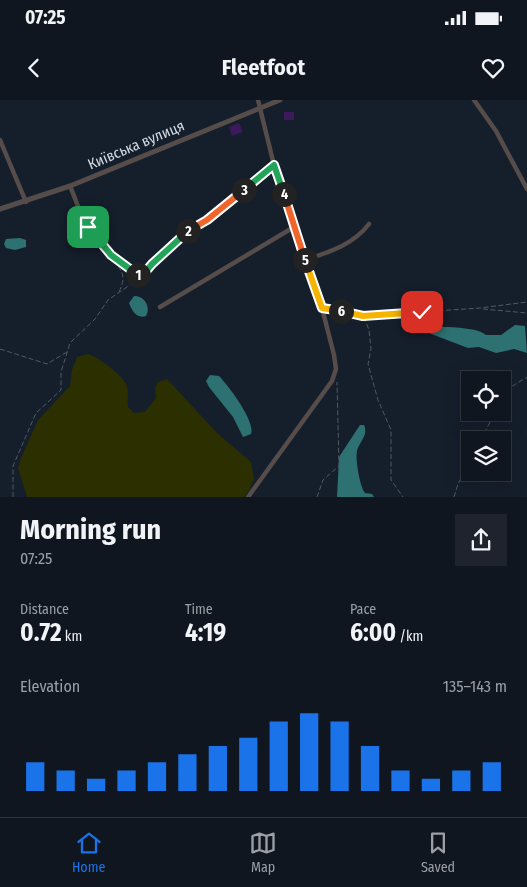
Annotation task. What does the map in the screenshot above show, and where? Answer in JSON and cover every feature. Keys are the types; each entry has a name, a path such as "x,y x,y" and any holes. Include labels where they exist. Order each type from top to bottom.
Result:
{"street":[{"path":"248,497 332,381 336,369 322,308 274,165 258,100"},
{"name":"Київська вулиця","path":"0,209 70,186 280,100"},
{"path":"474,100 496,131 527,189"},
{"path":"0,140 26,202"},
{"path":"70,186 88,227 111,255 141,277 186,232 207,220 274,165"},
{"path":"305,260 337,249 361,234 370,224"},
{"path":"160,307 294,227"}],"path":[{"path":"111,255 123,273 124,282 119,292"},
{"path":"13,497 13,466 36,413 62,390 62,372 70,343 95,319 108,300 141,277"},
{"path":"524,302 527,305"},
{"path":"322,308 363,316 480,308 527,302"},
{"path":"480,308 527,313"},
{"path":"363,316 369,330 371,348 368,364 378,400 391,430 391,480 403,497"},
{"path":"0,349 47,364 68,351"},
{"path":"511,388 527,377"},
{"path":"316,497 322,480 338,466 336,378"},
{"path":"454,497 461,478"}],"shaded area":[{"path":"20,238 26,240 26,247 15,250 6,248 4,244 6,239"},
{"path":"134,296 138,296 146,303 148,309 146,316 143,317 135,314 132,309 129,303"},
{"path":"515,325 525,326 527,353 514,349 496,353 479,347 468,348 413,327 462,328 486,335 501,335"},
{"path":"88,354 104,363 122,378 128,389 128,407 134,413 145,412 156,398 155,388 158,382 167,379 217,433 251,462 254,478 250,489 244,497 27,497 18,468 21,458 38,420 70,386 72,370 77,357"},
{"path":"210,375 219,376 234,395 249,421 251,434 243,437 233,417 209,387 206,381"},
{"path":"360,425 364,425 365,435 357,451 358,473 365,493 372,494 374,497 337,497 339,457"}],"building":[{"path":"284,112 294,112 294,120 284,120"},
{"path":"239,123 243,132 232,136 229,127"}],"route":[{"path":"88,227 111,255 141,277 186,232 207,220 274,165 322,308 363,316 422,312"}]}
